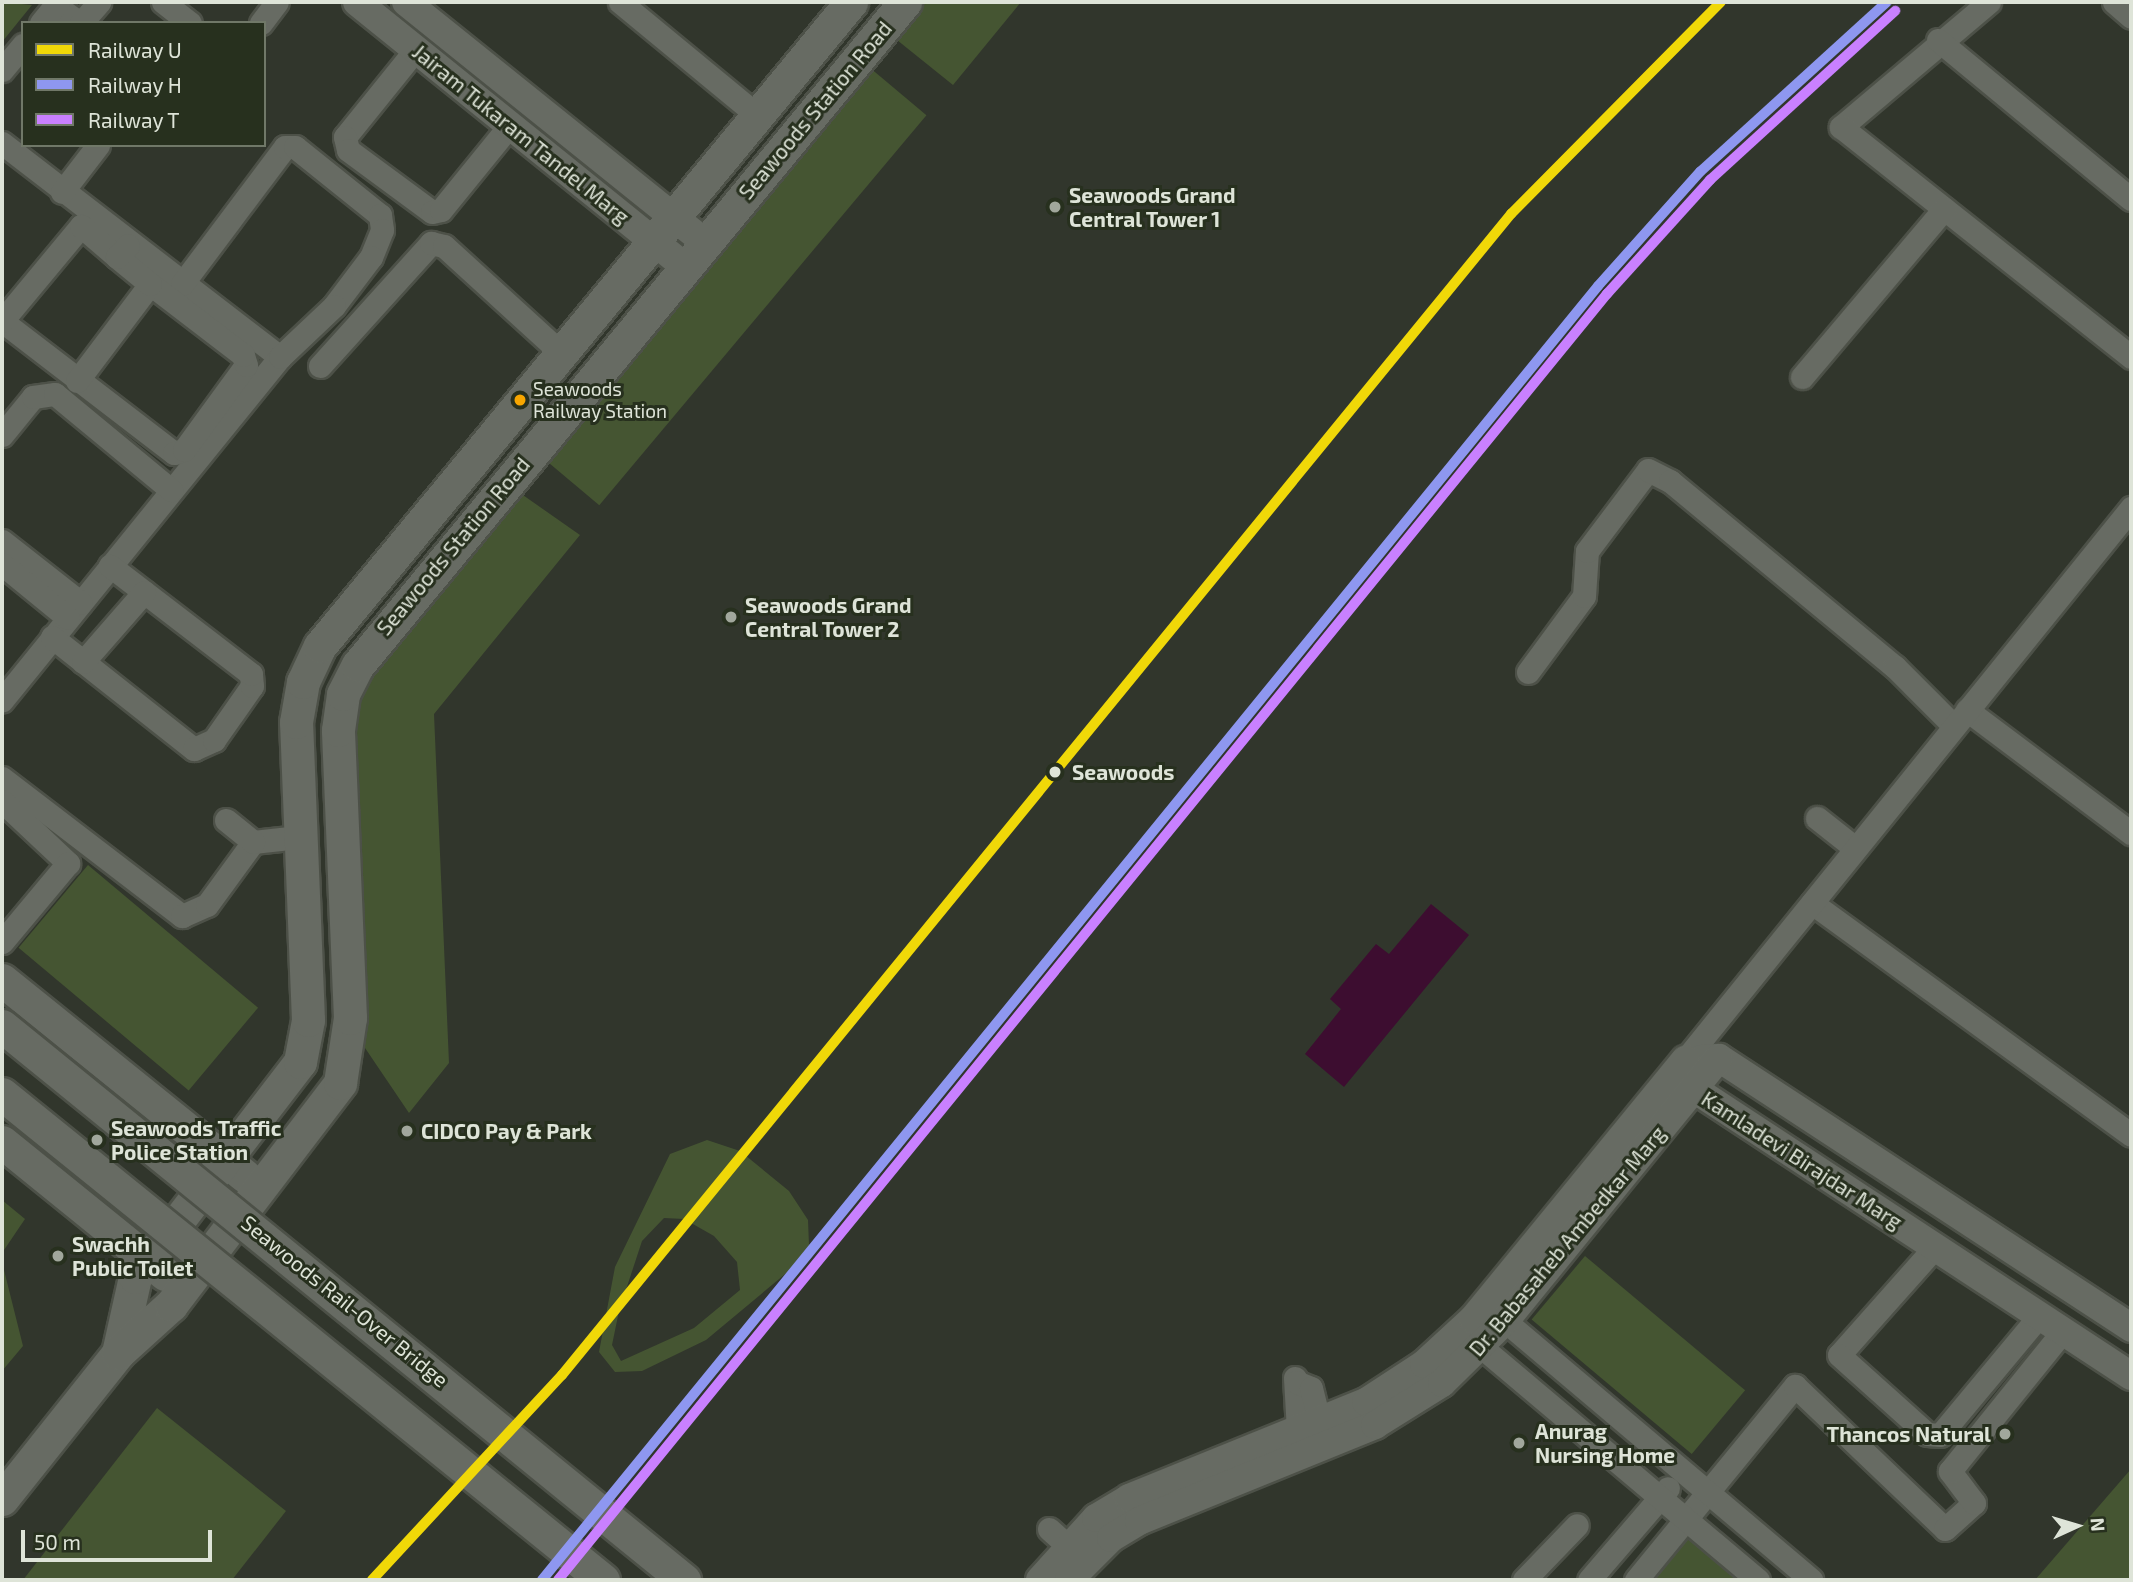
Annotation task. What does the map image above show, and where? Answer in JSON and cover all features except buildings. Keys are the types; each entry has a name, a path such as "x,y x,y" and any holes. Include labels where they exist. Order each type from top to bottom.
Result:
{"main road":[{"name":"Seawoods Station Road","path":"118,1353 135,1277 228,1161 300,1062 307,1036 296,722 303,682 320,646 558,350 851,2"},
{"name":"Seawoods Station Road","path":"118,1353 183,1289 262,1190 340,1083 350,1018 337,760 343,694 376,639 905,2"},
{"path":"2,980 262,1190"},
{"name":"Seawoods Rail-Over Bridge","path":"2,1026 684,1580"},
{"path":"2,1094 603,1580"},
{"path":"2,1142 183,1289"},
{"path":"2,1499 118,1353"}],"street":[{"path":"82,21 99,2"},
{"path":"151,2 174,21"},
{"path":"163,2 187,21"},
{"path":"263,21 277,2"},
{"name":"Jairam Tukaram Tandel Marg","path":"357,2 511,124 662,228"},
{"name":"Jairam Tukaram Tandel Marg","path":"405,2 695,254"},
{"path":"620,2 757,115"},
{"path":"1989,2 1938,40 1841,127 2131,357"},
{"path":"2114,2 2131,17"},
{"path":"43,21 57,3 78,21"},
{"path":"1938,40 2131,199"},
{"path":"2,70 21,47"},
{"path":"416,49 345,137 348,150 432,212 441,210 511,124"},
{"path":"2,143 62,192 122,251 150,284 243,355 245,373 184,450 174,453 2,321 81,226"},
{"path":"62,192 92,147"},
{"path":"6,685 52,637 280,357 305,335 372,257 382,230 380,215 295,147 285,147 182,284"},
{"path":"2,154 81,226 182,284 280,357"},
{"path":"1802,377 1944,209"},
{"path":"305,335 325,361 431,243 444,246 558,350"},
{"path":"77,381 150,284"},
{"path":"2,435 33,397 55,394 171,490"},
{"path":"1528,672 1584,596 1587,551 1648,470 1670,481 1895,667 1961,718 2131,833"},
{"path":"1685,1060 2131,508"},
{"path":"2,541 74,610"},
{"path":"2,564 74,610"},
{"path":"52,637 194,749 214,740 252,686 251,674 110,566"},
{"path":"83,662 144,592"},
{"path":"2,778 182,916 207,905 253,842"},
{"path":"2,801 68,863 7,926"},
{"path":"1817,818 1855,848"},
{"path":"226,820 253,842 299,837"},
{"path":"1812,903 2131,1135"},
{"path":"1712,1026 1719,1058"},
{"name":"Kamladevi Birajdar Marg","path":"2131,1328 1719,1058 1685,1060 1694,1089 2131,1376"},
{"name":"Dr. Babasaheb Ambedkar Marg","path":"1069,1580 1111,1538 1139,1521 1386,1420 1481,1348 1719,1058"},
{"name":"Dr. Babasaheb Ambedkar Marg","path":"1040,1580 1058,1538 1129,1499 1396,1386 1473,1319 1685,1060"},
{"path":"1935,1247 1839,1355 1927,1434 1940,1435 2039,1316"},
{"path":"1758,1580 1481,1348 1473,1319 1505,1321 1681,1473 1811,1580"},
{"path":"1636,1580 1795,1387 1945,1529 1974,1503 1950,1471 2063,1331"},
{"path":"1296,1380 1308,1425"},
{"path":"1589,1580 1681,1473"},
{"path":"1524,1580 1577,1525"}],"green space":[{"path":"2,2 32,5 2,42"},
{"path":"924,2 1021,2 953,85 897,40"},
{"path":"869,67 926,115 599,505 542,457"},
{"path":"520,493 580,535 434,714 449,1063 409,1113 363,1045 352,746 357,698 371,672"},
{"path":"88,865 258,1008 189,1090 19,948"},
{"path":"707,1140 740,1151 789,1191 808,1220 809,1245 802,1260 706,1340 642,1371 615,1372 599,1352 615,1267 670,1154","holes":["664,1218 684,1219 714,1236 737,1262 740,1290 694,1328 621,1361 612,1345 619,1311 642,1241"]},
{"path":"2,1200 25,1219 2,1253"},
{"path":"1585,1256 1745,1390 1692,1454 1532,1320"},
{"path":"2,1262 23,1346 2,1371"},
{"path":"157,1408 286,1511 232,1580 23,1580"},
{"path":"2131,1469 2131,1580 2035,1580"},
{"path":"1688,1536 1740,1580 1651,1580"}],"shaded area":[{"path":"1431,904 1469,935 1344,1087 1305,1054 1341,1009 1330,999 1376,944 1389,954"}],"rail line":[{"name":"U","path":"372,1580 562,1375 1511,214 1721,2"},
{"name":"H","path":"542,1580 1598,286 1701,171 1887,2"},
{"name":"T","path":"558,1580 1607,294 1710,180 1895,11"}],"place":[{"name":"Seawoods Grand Central Tower 1","path":"1055,207"},
{"name":"Seawoods Railway Station","path":"520,400"},
{"name":"Seawoods Grand Central Tower 2","path":"731,617"},
{"name":"Seawoods","path":"1055,772"},
{"name":"CIDCO Pay & Park","path":"407,1131"},
{"name":"Seawoods Traffic Police Station","path":"97,1140"},
{"name":"Swachh Public Toilet","path":"58,1256"},
{"name":"Thancos Natural","path":"2005,1434"},
{"name":"Anurag Nursing Home","path":"1519,1443"}]}
